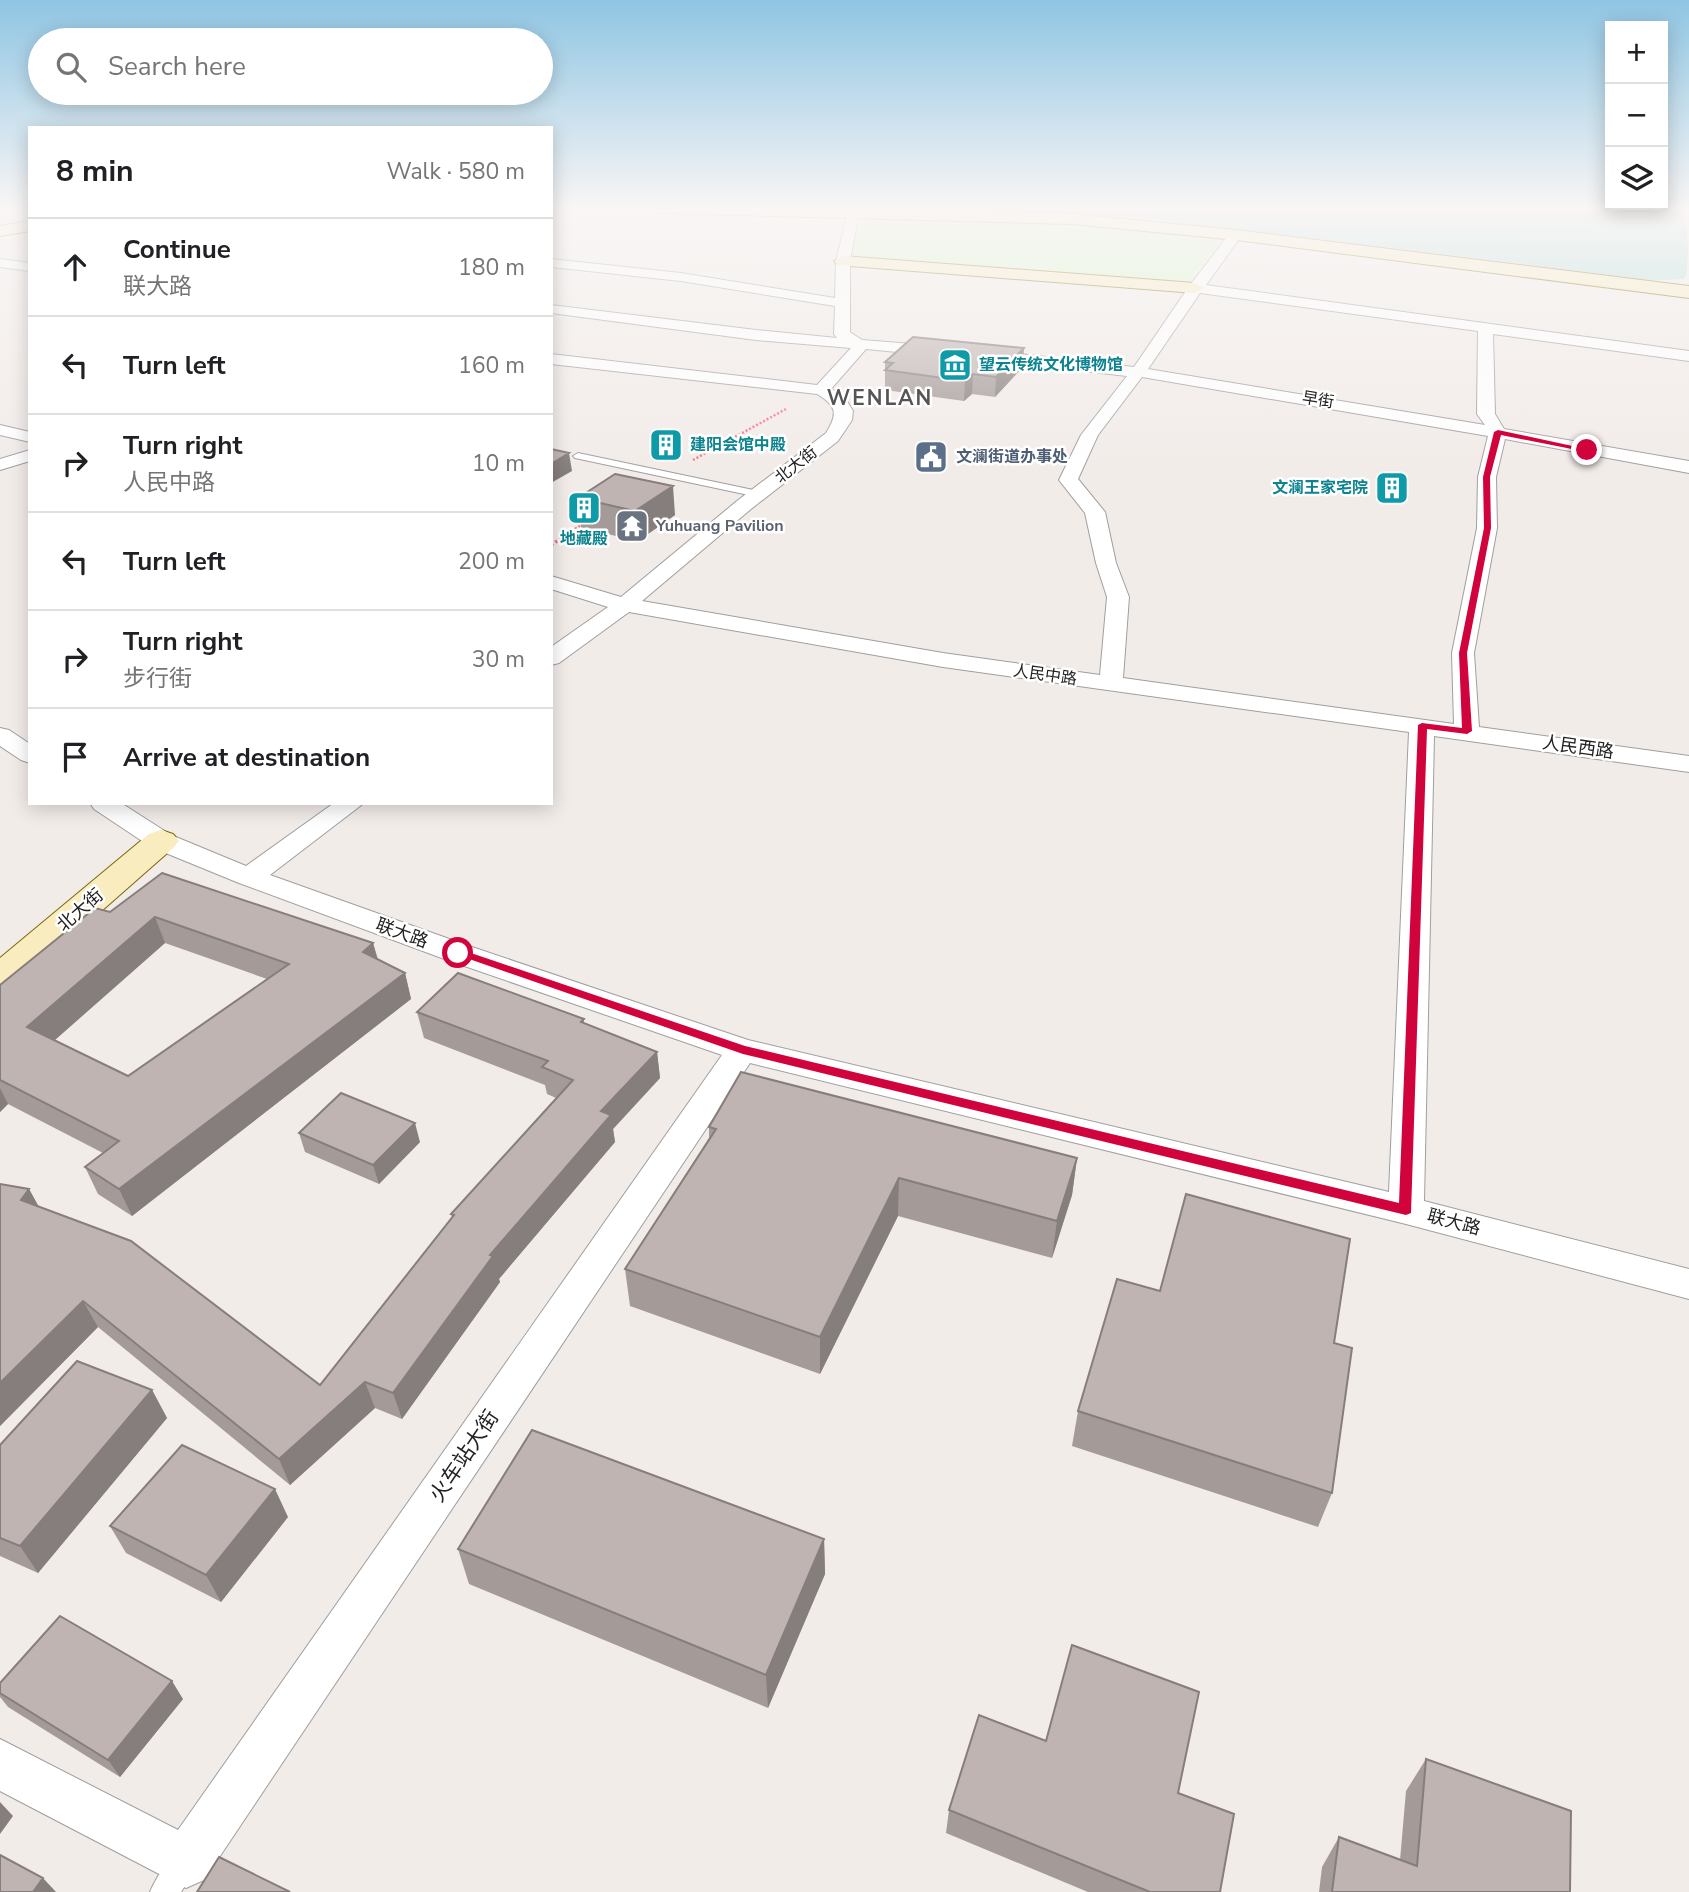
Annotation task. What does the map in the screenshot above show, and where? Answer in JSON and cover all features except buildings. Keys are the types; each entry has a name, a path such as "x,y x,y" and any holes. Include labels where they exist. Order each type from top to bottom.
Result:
{"main road":[{"name":"北大街","path":"0,979 161,841"}],"street":[{"path":"800,296 842,303"},
{"path":"553,359 821,390 861,345 842,334 842,296"},
{"path":"1111,684 1118,597 1106,563 1095,512 1068,480 1094,424 1138,372 1189,296"},
{"path":"1257,296 1689,356"},
{"name":"早街","path":"553,309 622,320 1138,372 1689,467"},
{"path":"1467,731 1463,653 1488,528 1487,477 1498,432 1486,414 1486,327"},
{"name":"北大街","path":"553,657 625,605 832,436 843,420 844,411 838,400 821,390"},
{"path":"0,430 28,437"},
{"path":"0,465 28,456"},
{"name":"人民中路","path":"553,583 625,605 943,660 1467,731"},
{"path":"1406,1210 1422,725"},
{"name":"人民西路","path":"1467,731 1689,764"},
{"path":"0,734 28,754"},
{"name":"联大路","path":"106,805 161,841 249,877 458,953 743,1050 1406,1210 1689,1284"},
{"path":"249,877 348,805"},
{"name":"火车站大街","path":"175,1877 743,1050"},
{"path":"0,1764 175,1877"}],"lane":[{"path":"578,456 758,494"}],"place":[{"name":"望云传统文化博物馆","path":"955,365"},
{"name":"建阳会馆中殿","path":"666,445"},
{"name":"文澜街道办事处","path":"931,457"},
{"name":"文澜王家宅院","path":"1392,488"},
{"name":"地藏殿","path":"584,508"},
{"name":"Yuhuang Pavilion","path":"632,526"}],"district":[{"name":"WENLAN","path":"880,398"}],"route":[{"path":"458,953 743,1050 1406,1210 1422,725 1467,731 1463,653 1488,528 1487,477 1498,432 1587,450"}]}
